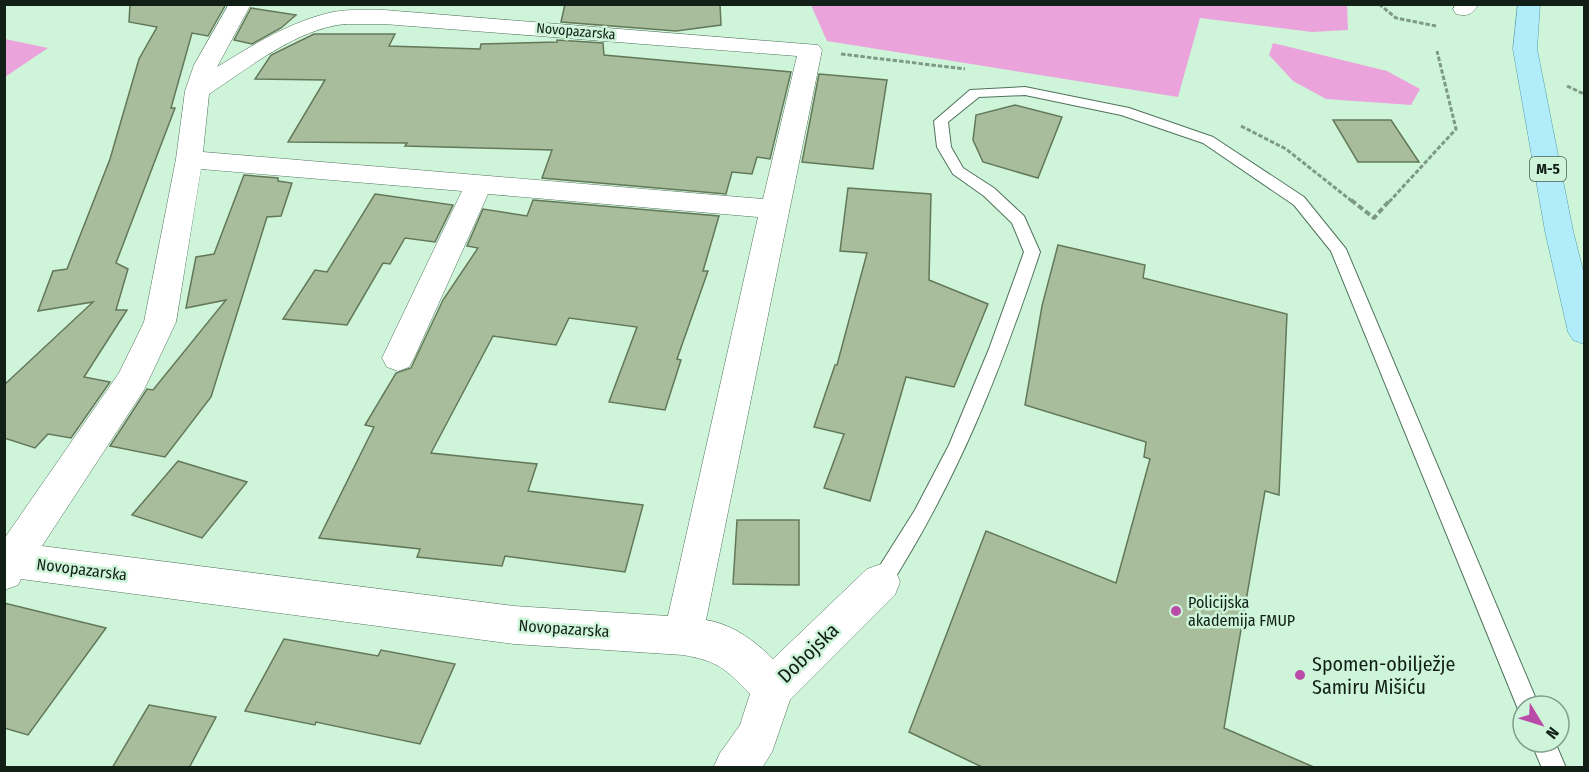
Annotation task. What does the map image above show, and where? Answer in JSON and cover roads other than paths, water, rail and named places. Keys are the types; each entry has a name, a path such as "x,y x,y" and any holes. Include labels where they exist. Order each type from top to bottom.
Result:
{"main road":[{"name":"M-5","path":"1529,4 1525,49 1559,231 1584,332"}],"street":[{"name":"Novopazarska","path":"197,91 248,58 295,33 332,19 384,17 464,22 810,50 683,636 514,625 9,566 132,381 160,322 189,159 197,91 206,65 240,4"},
{"path":"464,22 482,4"},
{"path":"189,159 774,209"},
{"path":"398,358 479,184"},
{"name":"Dobojska","path":"735,768 757,737 772,688 882,582"},
{"path":"683,636 715,641 744,658 772,688"}],"lane":[{"path":"882,582 927,507 956,449 984,384 1032,252 1019,220 988,192 958,171 944,147 941,122 975,93 1025,91 1124,111 1208,140 1299,201 1338,249 1523,694"},
{"path":"1548,754 1554,768"}],"place":[{"name":"Policijska akademija FMUP","path":"1176,611"},
{"name":"Spomen-obilježje Samiru Mišiću","path":"1300,675"}]}
